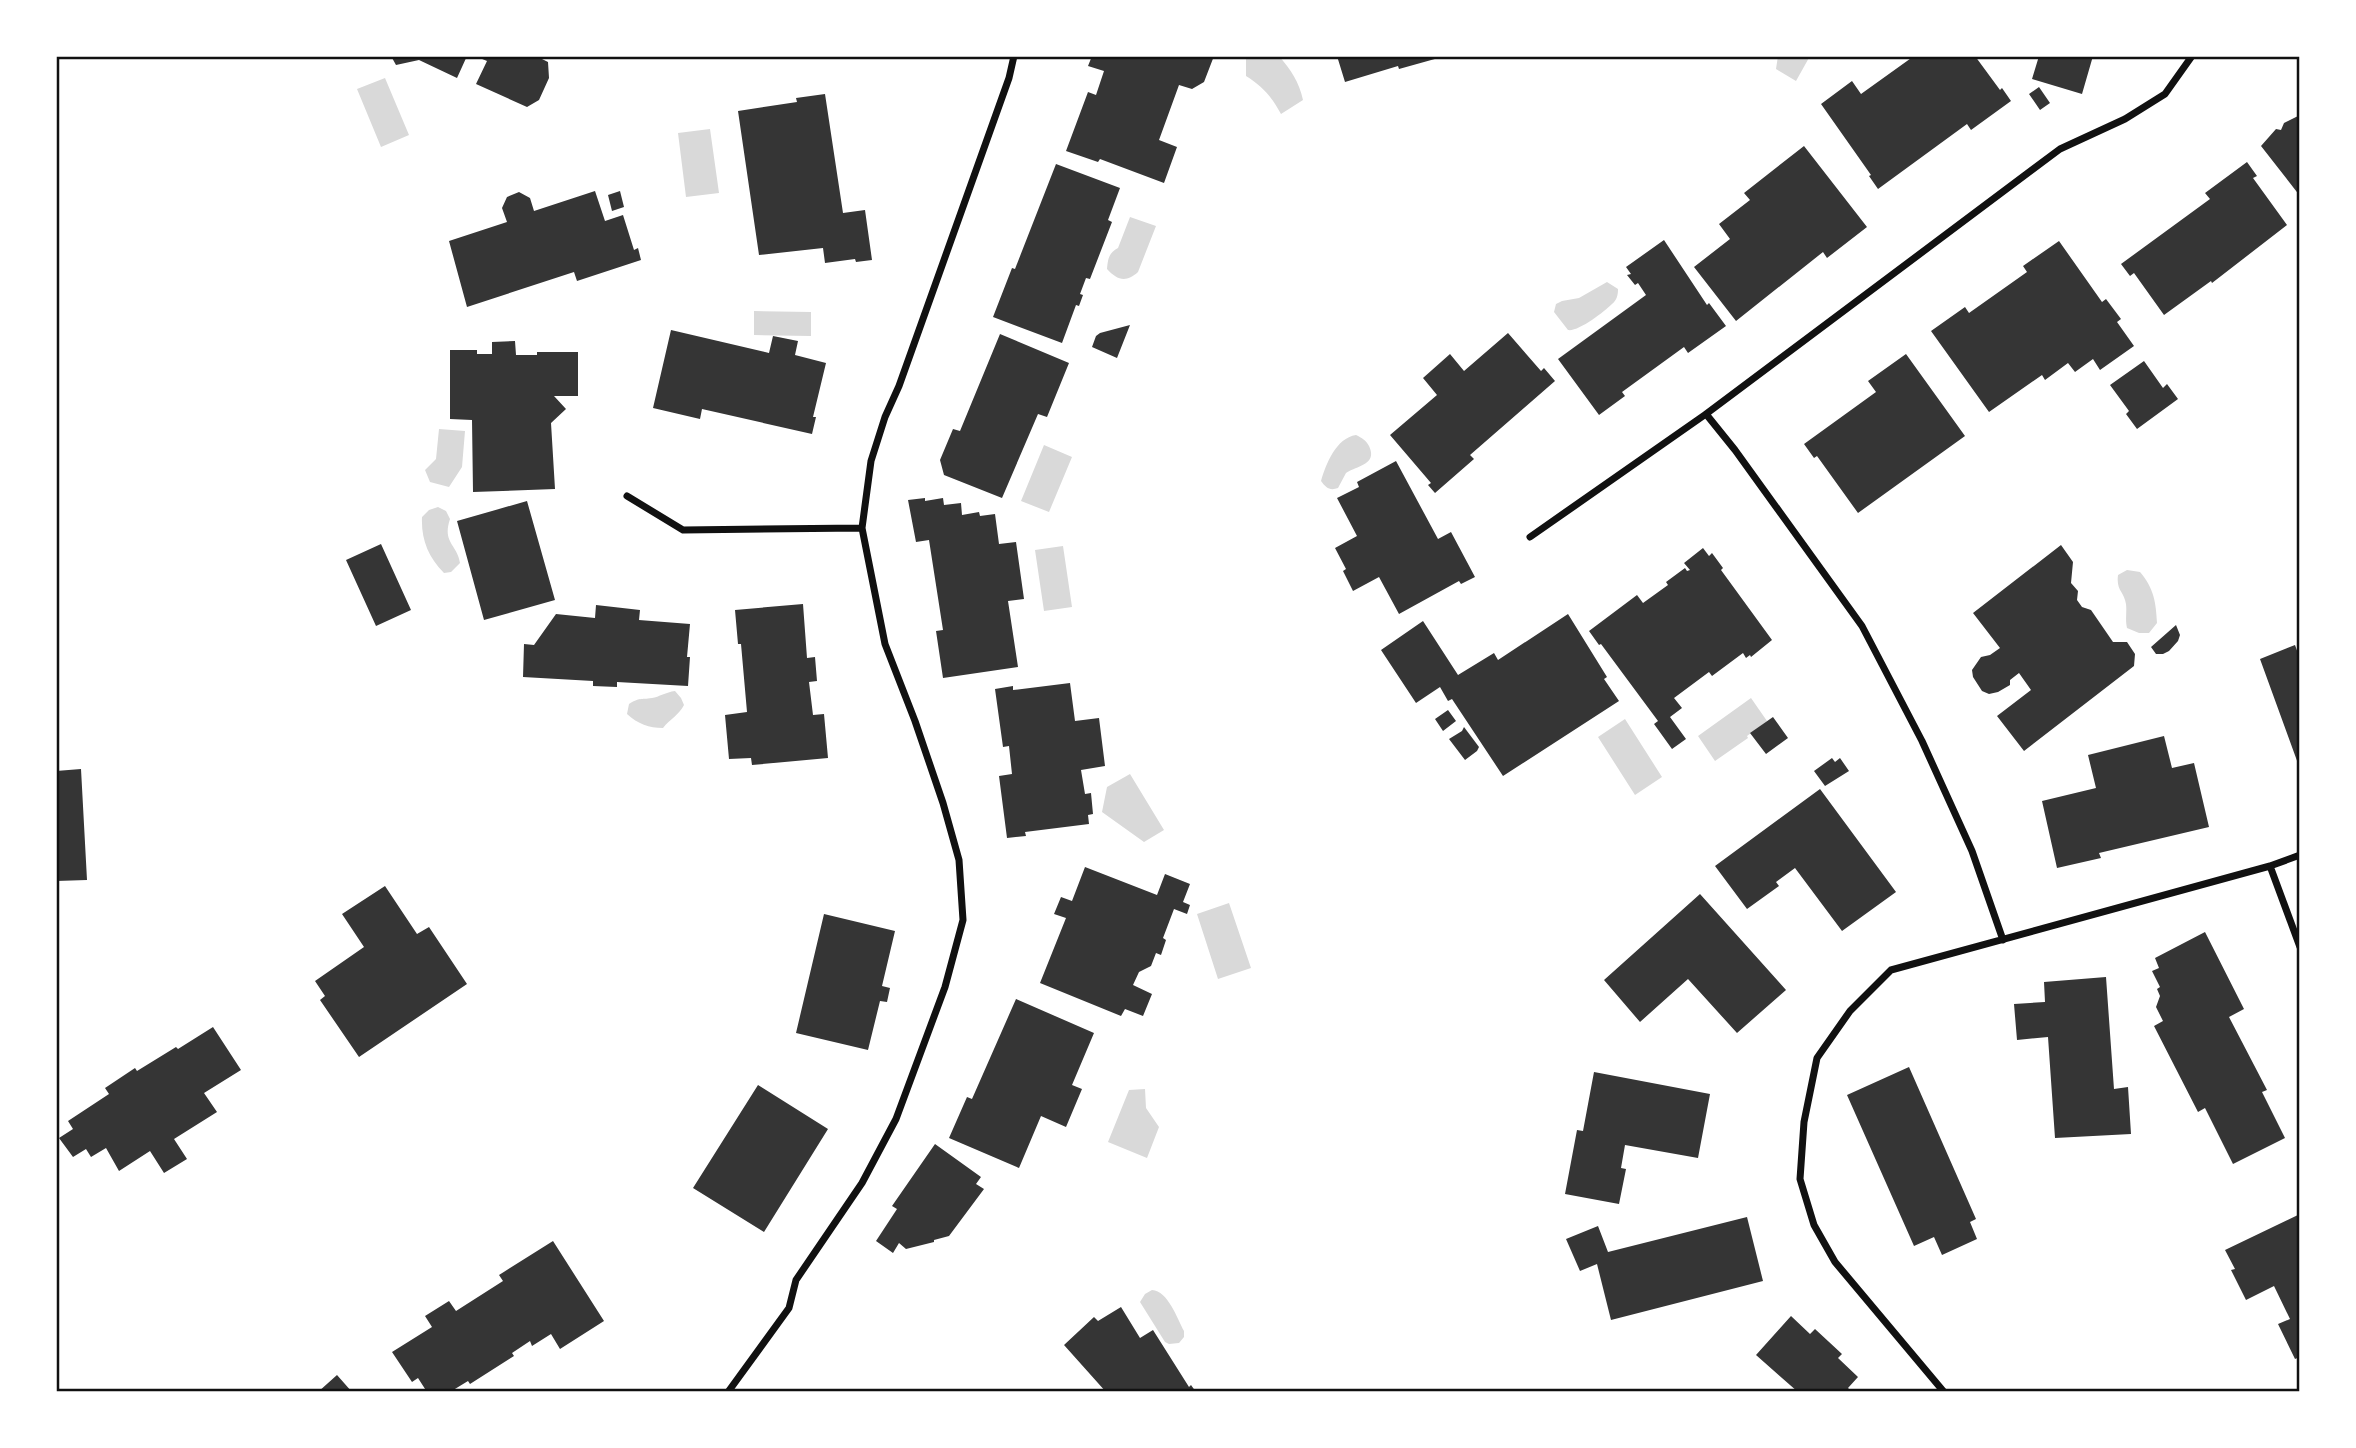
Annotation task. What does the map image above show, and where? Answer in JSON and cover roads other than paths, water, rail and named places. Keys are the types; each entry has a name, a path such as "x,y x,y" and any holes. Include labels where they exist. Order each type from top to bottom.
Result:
{"street":[{"path":"728,1392 789,1308 796,1280 862,1183 896,1119 945,987 963,920 959,860 943,803 885,644 862,528 871,461 878,439 1009,78 1014,56"},
{"path":"1530,537 1706,414 2060,149 2125,119 2165,94 2192,56"},
{"path":"1706,414 1735,450 1861,626 1922,741 1972,851 2003,940"},
{"path":"628,496 683,530 862,528"},
{"path":"1944,1392 1835,1262 1814,1225 1800,1179 1804,1122 1817,1058 1850,1011 1891,970 2270,866 2300,855"},
{"path":"2270,866 2300,947"}]}
